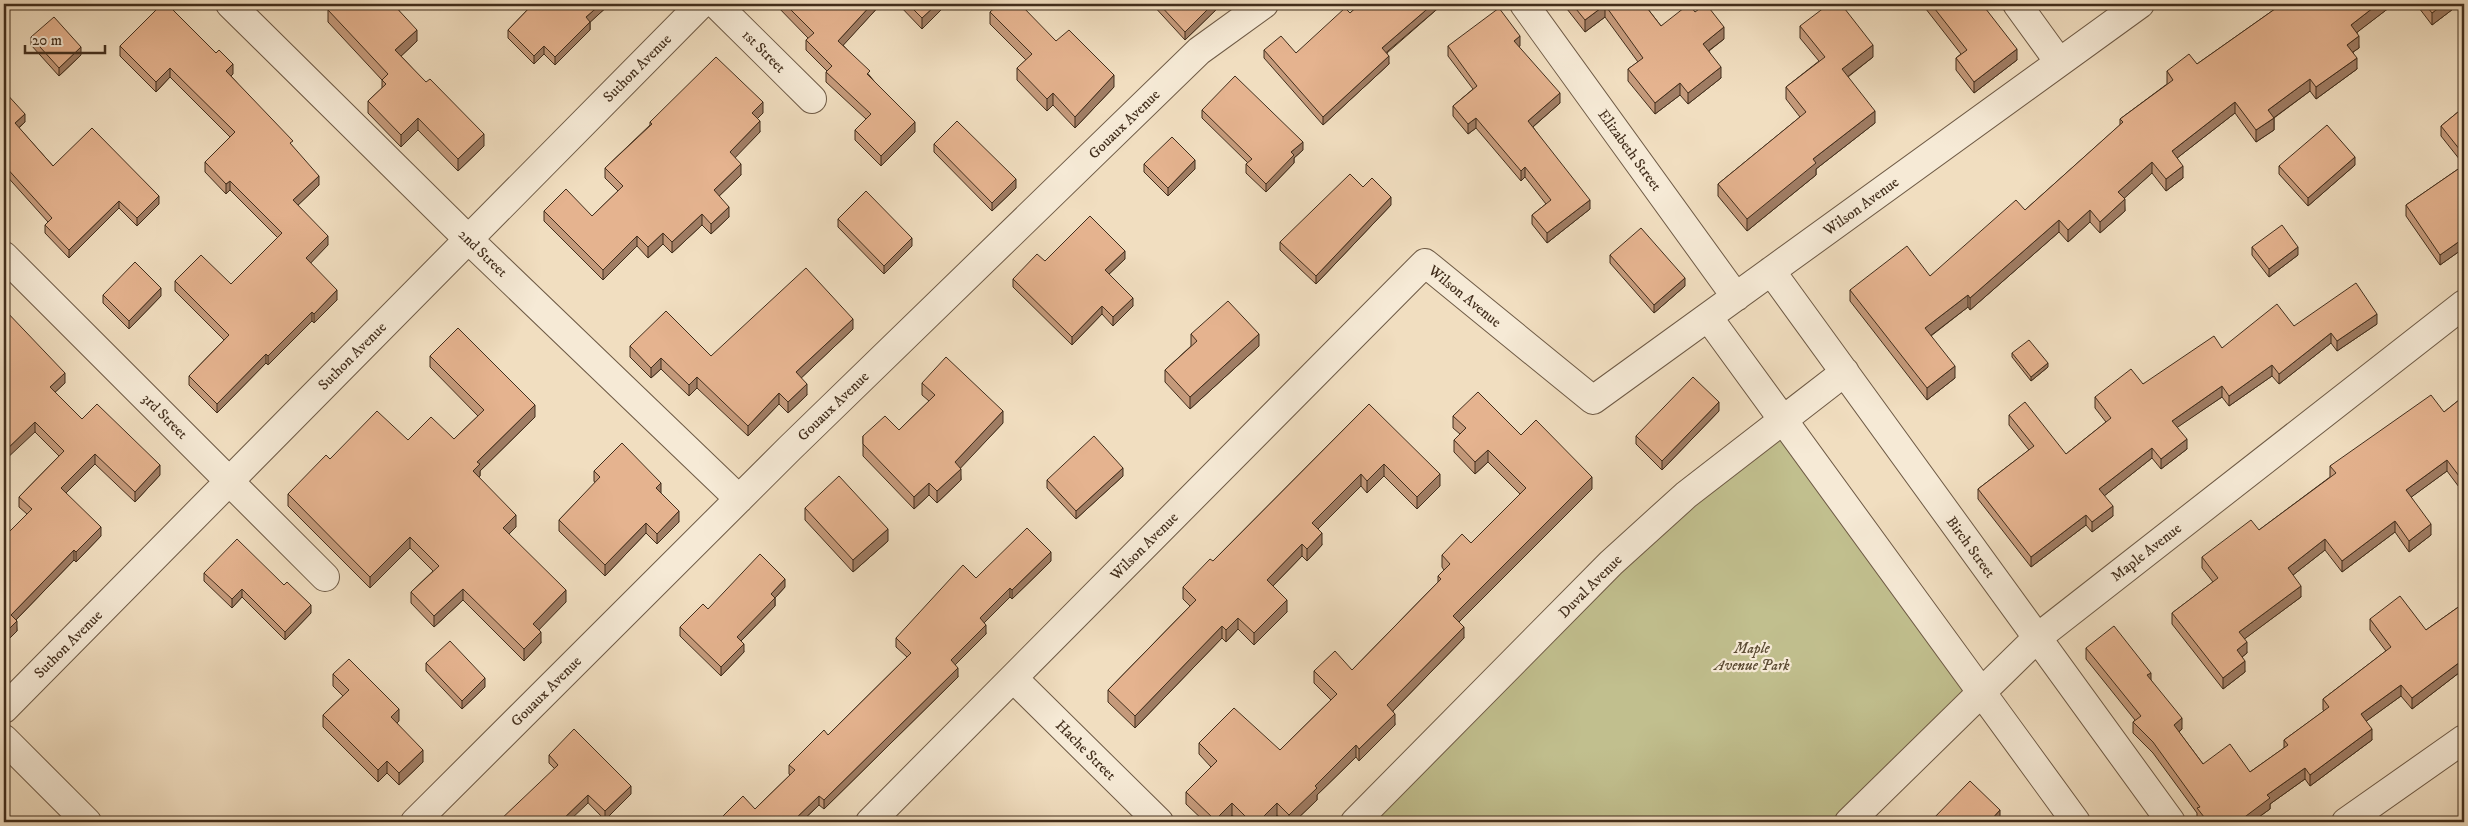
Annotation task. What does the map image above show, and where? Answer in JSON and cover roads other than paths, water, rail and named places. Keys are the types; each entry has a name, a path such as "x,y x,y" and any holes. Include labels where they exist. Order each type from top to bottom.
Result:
{"street":[{"name":"2nd Street","path":"230,4 468,239 739,498"},
{"name":"Suthon Avenue","path":"4,709 701,4"},
{"name":"1st Street","path":"716,4 812,99"},
{"name":"Gouaux Avenue","path":"415,822 739,498 1199,51 1264,4"},
{"name":"Elizabeth Street","path":"1524,4 1736,297"},
{"path":"2017,4 2059,62"},
{"name":"Wilson Avenue","path":"870,822 1425,263 1593,400 2140,4"},
{"name":"3rd Street","path":"4,256 325,577"},
{"name":"Birch Street","path":"1771,271 2171,822"},
{"name":"Maple Avenue","path":"1849,822 2037,638 2464,304"},
{"path":"1708,317 2076,822"},
{"name":"Duval Avenue","path":"1355,822 1612,563 1686,495 1845,372"},
{"name":"Hache Street","path":"1013,678 1159,822"},
{"path":"2346,822 2464,738"},
{"path":"4,739 87,822"}],"park label":[{"name":"Maple Avenue Park","path":"1752,656"}]}
